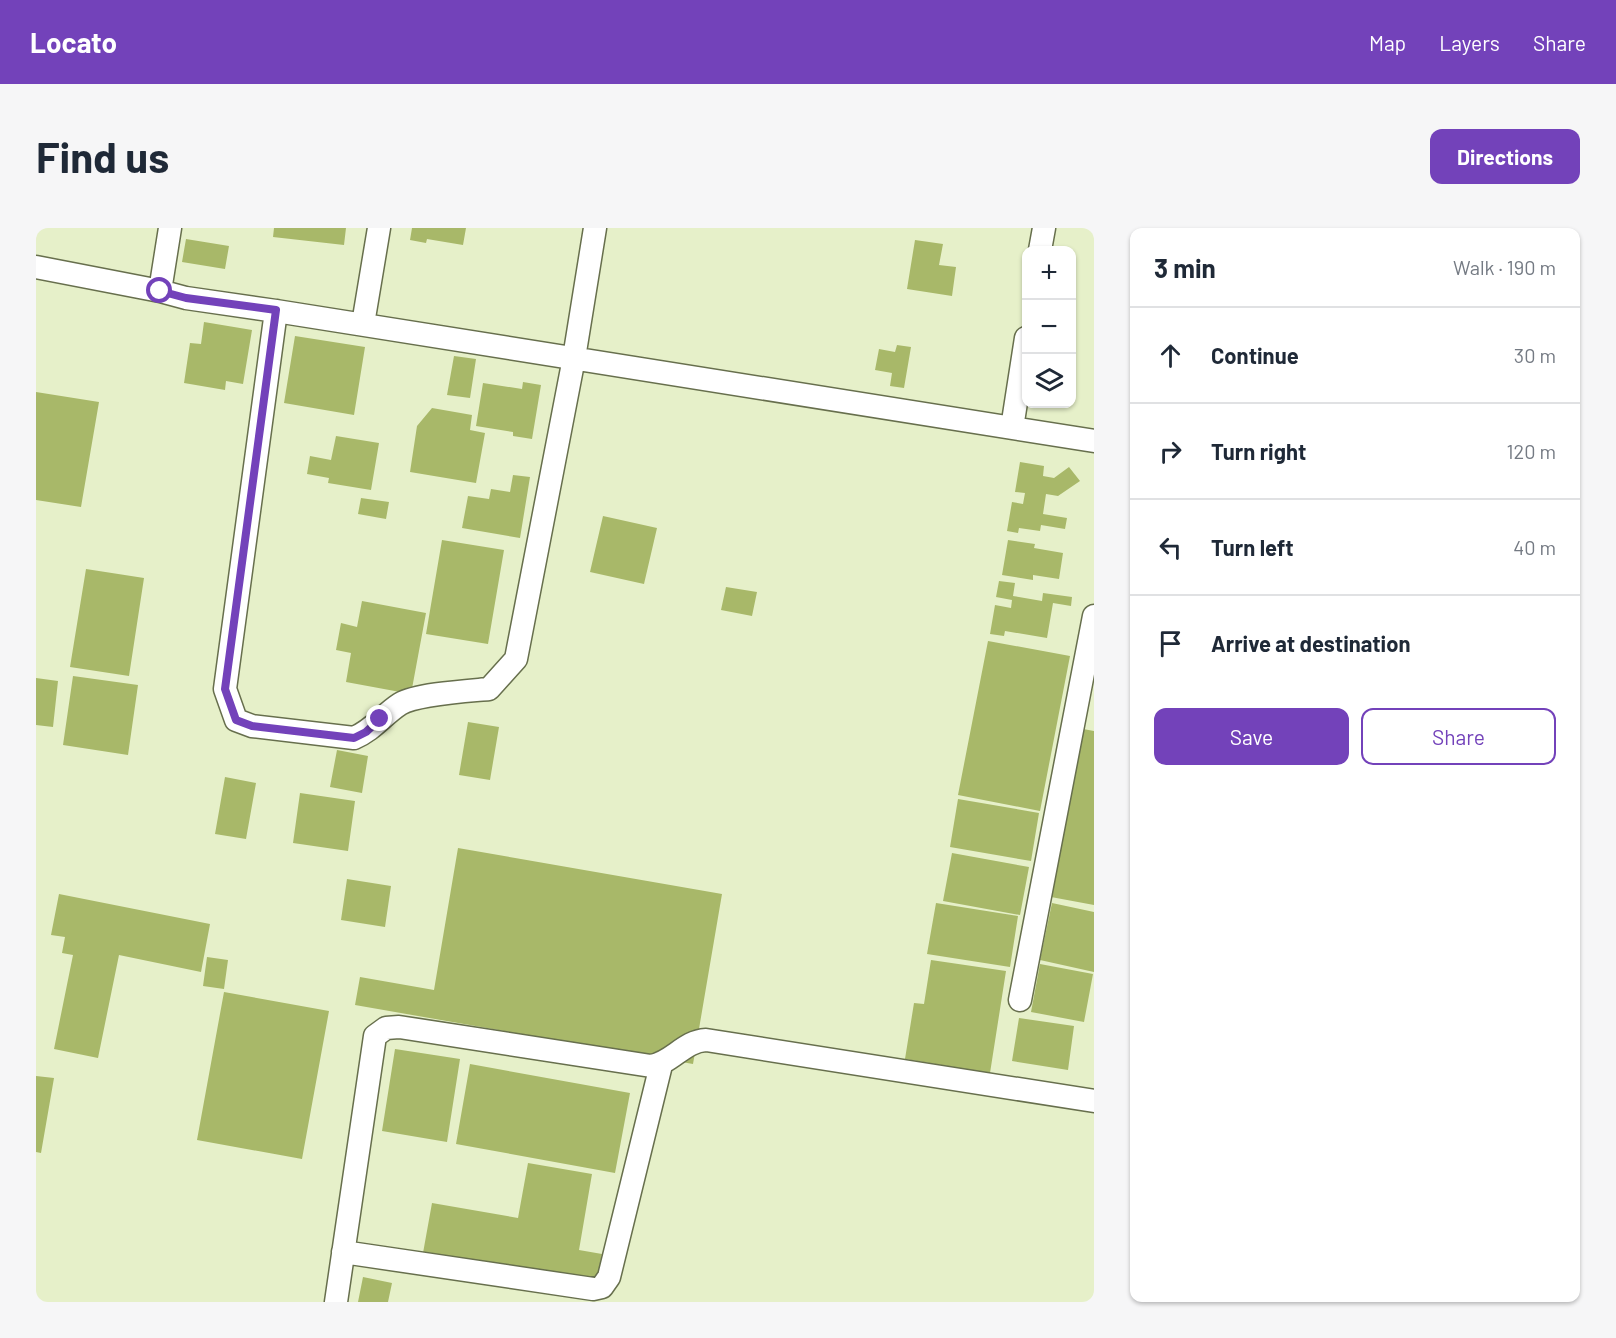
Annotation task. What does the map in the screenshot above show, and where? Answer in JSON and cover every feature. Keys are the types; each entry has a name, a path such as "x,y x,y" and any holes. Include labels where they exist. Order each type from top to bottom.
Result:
{"street":[{"path":"160,291 170,228"},
{"path":"363,324 379,228"},
{"path":"276,310 225,689 236,720 252,726 354,738 366,732 402,703 440,694 489,689 516,659 574,358 595,228"},
{"path":"1041,246 1044,228"},
{"path":"36,267 186,298 276,310 1094,441"},
{"path":"1012,428 1024,354"},
{"path":"1020,1000 1094,616"},
{"path":"336,1302 375,1036 386,1028 399,1027 651,1066 661,1065 691,1043 706,1040 1094,1101"},
{"path":"343,1252 570,1286 593,1289 602,1287 609,1277 661,1065"}],"building":[{"path":"274,228 346,228 344,245 273,237"},
{"path":"412,228 466,228 463,245 427,239 426,243 410,240"},
{"path":"186,239 229,246 225,269 182,262"},
{"path":"915,240 943,244 939,265 956,267 952,296 907,289"},
{"path":"204,322 252,330 243,384 226,381 225,390 184,383 190,343 201,344"},
{"path":"295,336 365,347 354,415 284,403"},
{"path":"897,345 911,347 904,388 890,386 892,373 875,370 879,349 895,352"},
{"path":"454,356 476,359 470,398 447,395"},
{"path":"523,382 541,385 532,439 513,436 513,432 476,426 483,383 522,389"},
{"path":"36,392 99,402 81,507 36,500"},
{"path":"432,408 472,415 470,430 485,433 476,483 410,472 417,426"},
{"path":"336,436 379,443 371,490 328,483 329,478 307,474 310,456 331,460"},
{"path":"1020,462 1044,466 1043,476 1054,478 1069,467 1080,481 1058,496 1046,494 1043,514 1067,518 1065,529 1041,525 1040,531 1019,528 1018,533 1007,531 1012,502 1023,504 1025,493 1015,492"},
{"path":"513,475 530,477 520,538 462,528 468,496 489,499 491,489 510,492"},
{"path":"361,498 389,502 386,519 358,514"},
{"path":"603,516 657,528 644,584 590,572"},
{"path":"442,540 504,550 488,644 426,634"},
{"path":"1008,540 1035,544 1034,548 1063,553 1059,579 1033,575 1033,580 1002,575"},
{"path":"86,569 144,578 129,676 70,667"},
{"path":"999,581 1015,583 1013,596 1042,601 1043,593 1072,597 1071,606 1053,603 1047,638 1005,631 1004,636 990,634 995,605 1011,608 1012,600 996,597"},
{"path":"726,587 757,592 752,616 721,610"},
{"path":"362,601 426,613 411,694 346,682 351,653 336,650 341,623 357,627"},
{"path":"988,641 1070,656 1040,811 958,795"},
{"path":"73,676 138,685 128,755 63,745"},
{"path":"36,678 58,681 53,727 36,725"},
{"path":"468,722 499,727 490,780 459,775"},
{"path":"1083,729 1094,731 1094,905 1051,897"},
{"path":"337,750 368,756 362,793 330,787"},
{"path":"225,777 256,783 246,839 215,834"},
{"path":"300,793 355,801 348,851 293,843"},
{"path":"958,799 1039,813 1031,861 950,847"},
{"path":"458,848 722,894 693,1064 355,1005 360,977 434,990"},
{"path":"952,853 1029,867 1020,915 943,901"},
{"path":"347,879 391,886 385,927 341,920"},
{"path":"59,894 210,924 201,972 119,955 98,1058 54,1049 73,955 62,953 65,937 51,935"},
{"path":"936,903 1018,916 1010,967 927,954"},
{"path":"1052,903 1094,912 1094,972 1040,960"},
{"path":"207,957 228,960 224,989 203,986"},
{"path":"931,960 1006,971 990,1073 905,1059 914,1003 924,1004"},
{"path":"1040,964 1093,974 1084,1022 1031,1012"},
{"path":"224,992 329,1011 302,1159 197,1140"},
{"path":"1019,1018 1074,1026 1068,1070 1012,1061"},
{"path":"395,1049 460,1059 447,1142 382,1131"},
{"path":"470,1064 630,1093 615,1173 456,1144"},
{"path":"36,1076 54,1078 41,1153 36,1152"},
{"path":"528,1163 592,1174 579,1250 602,1254 596,1283 423,1253 432,1203 518,1218"},
{"path":"363,1277 392,1283 388,1302 358,1302"}],"route":[{"path":"160,291 186,298 276,310 225,689 236,720 252,726 354,738 366,732 380,719"}]}
